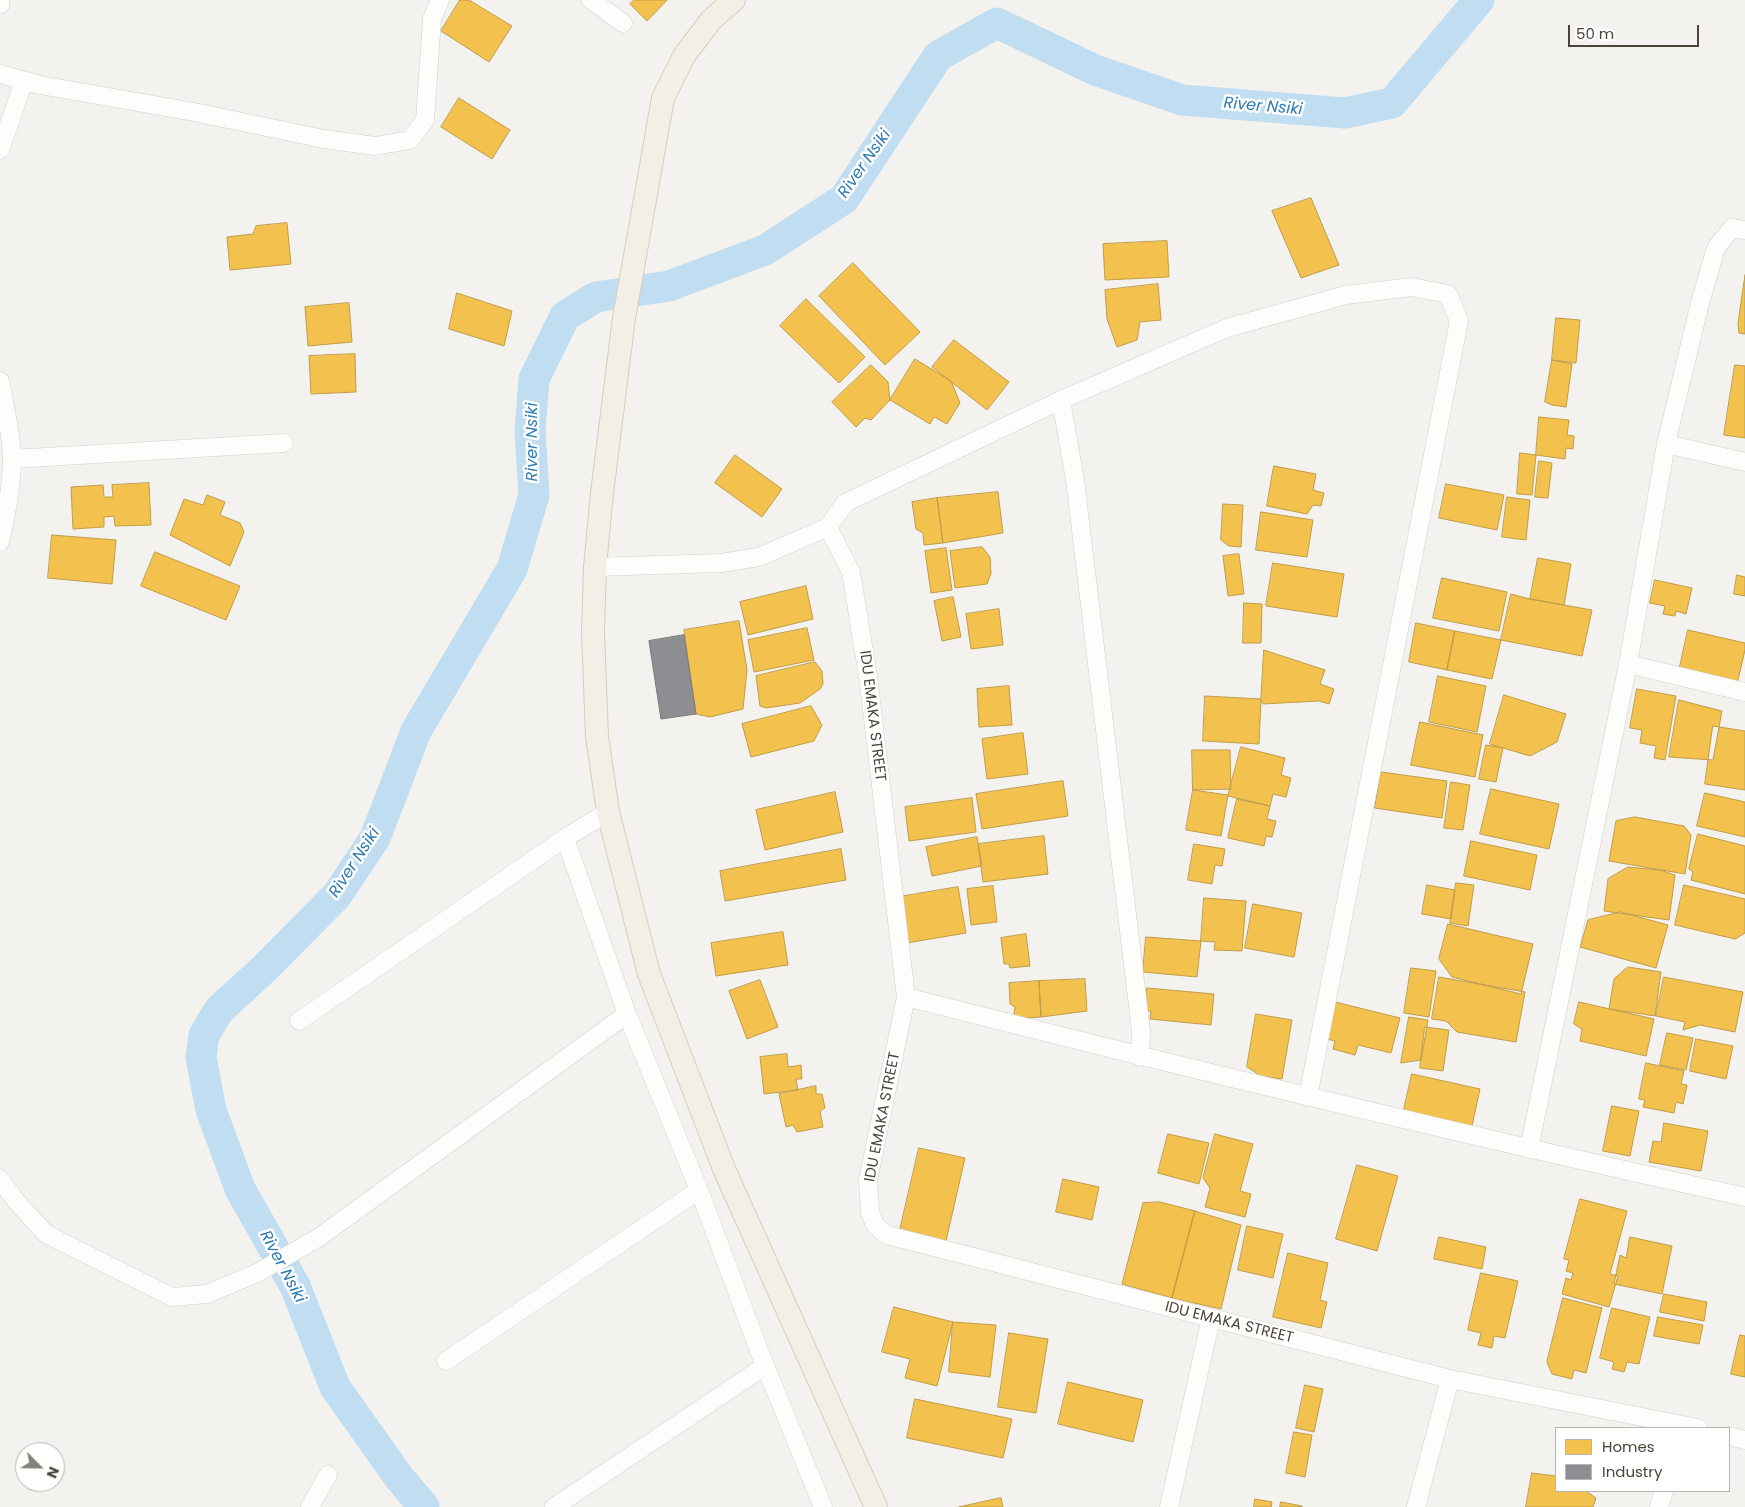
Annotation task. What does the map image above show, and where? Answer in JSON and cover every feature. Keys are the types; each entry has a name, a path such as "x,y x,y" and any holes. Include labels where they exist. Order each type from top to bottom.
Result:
{"main road":[{"path":"734,0 711,20 684,56 663,98 624,318 602,493 595,567 593,632 597,736 608,812 649,974 724,1169 876,1507"}],"street":[{"path":"0,0 0,5"},
{"path":"0,74 24,81 194,112 324,139 375,146 410,140 425,120 432,19 440,0"},
{"path":"591,0 623,23"},
{"path":"0,150 24,81"},
{"path":"1529,1149 1628,664 1666,444 1700,303 1716,248 1732,228 1745,230"},
{"path":"595,567 721,563 759,557 828,528 845,503 1061,400 1227,328 1346,295 1411,287 1448,294 1459,322 1308,1097"},
{"path":"0,380 8,420 12,459 6,516 0,542"},
{"path":"1061,400 1076,490 1140,1031 1140,1057"},
{"path":"12,459 284,443"},
{"path":"1666,444 1745,462"},
{"name":"IDU EMAKA STREET","path":"828,528 851,572 853,582 868,676 906,997 868,1180 870,1212 875,1225 887,1235 902,1240 1450,1379 1688,1427"},
{"path":"1628,664 1745,692"},
{"path":"299,1021 565,838 608,812"},
{"path":"565,838 627,1014 699,1190 765,1366 823,1507"},
{"path":"906,997 1140,1057 1529,1149 1745,1197"},
{"path":"0,1178 16,1201 46,1234 172,1297 207,1294 257,1272 318,1238 627,1014"},
{"path":"446,1360 699,1190"},
{"path":"1169,1507 1211,1318"},
{"path":"554,1507 765,1366"},
{"path":"1416,1507 1450,1379"},
{"path":"1730,1436 1745,1440"},
{"path":"310,1507 328,1475"},
{"path":"1659,1507 1664,1492"}],"building: Homes":[{"path":"460,0 469,0 512,26 489,62 441,31"},
{"path":"634,0 667,0 647,21 630,4"},
{"path":"459,98 510,130 492,159 441,127"},
{"path":"1311,198 1339,265 1301,278 1272,211"},
{"path":"287,223 291,264 230,270 227,237 253,234 256,226"},
{"path":"1167,241 1169,277 1105,280 1103,244"},
{"path":"853,263 920,332 885,365 819,296"},
{"path":"1745,275 1745,334 1739,333 1738,324"},
{"path":"1158,284 1161,320 1140,322 1137,340 1117,347 1107,319 1105,290"},
{"path":"457,293 512,311 504,346 449,329"},
{"path":"806,299 865,357 839,383 780,326"},
{"path":"349,303 352,342 308,346 305,307"},
{"path":"1556,318 1580,320 1576,363 1552,360"},
{"path":"954,340 1009,382 987,410 932,367"},
{"path":"355,354 356,392 311,394 309,356"},
{"path":"915,359 951,381 960,403 947,424 934,417 930,424 890,400"},
{"path":"1552,360 1572,364 1566,407 1545,402"},
{"path":"871,365 888,382 890,400 871,420 865,418 856,427 832,402"},
{"path":"1735,365 1745,366 1745,438 1724,435"},
{"path":"1539,417 1569,420 1567,435 1574,436 1573,449 1566,448 1565,459 1536,455"},
{"path":"1520,453 1536,455 1532,495 1517,494"},
{"path":"735,455 782,489 762,517 715,483"},
{"path":"1539,461 1552,463 1548,498 1535,497"},
{"path":"1274,466 1316,474 1313,490 1324,493 1321,506 1313,505 1307,514 1267,506"},
{"path":"149,483 151,525 115,526 114,516 104,517 104,527 73,529 71,487 103,485 104,497 113,497 112,485"},
{"path":"1446,484 1504,495 1497,530 1439,518"},
{"path":"998,492 1003,533 943,543 937,498"},
{"path":"207,495 225,502 220,515 240,523 244,532 230,566 170,535 184,499 203,505"},
{"path":"1507,497 1530,500 1526,540 1502,537"},
{"path":"937,498 943,543 924,545 923,533 916,529 912,502"},
{"path":"1223,504 1243,505 1241,547 1229,546 1221,540"},
{"path":"1261,512 1313,520 1307,557 1256,550"},
{"path":"52,535 116,540 112,584 48,578"},
{"path":"982,547 990,557 991,573 987,584 955,588 950,551"},
{"path":"946,548 952,590 931,593 925,551"},
{"path":"155,552 240,586 226,620 141,586"},
{"path":"1239,554 1244,594 1228,596 1223,556"},
{"path":"1538,558 1571,564 1564,605 1530,599"},
{"path":"1273,563 1344,574 1337,617 1266,606"},
{"path":"1737,575 1745,577 1745,596 1734,594"},
{"path":"1442,578 1507,592 1499,631 1433,618"},
{"path":"1655,580 1692,588 1686,614 1676,611 1675,616 1663,614 1665,606 1650,603"},
{"path":"806,586 813,619 748,635 740,602"},
{"path":"1511,594 1592,610 1582,656 1501,640"},
{"path":"953,597 961,637 942,641 934,601"},
{"path":"1244,603 1262,604 1261,643 1243,643"},
{"path":"999,609 1003,645 971,649 966,614"},
{"path":"739,621 747,670 743,709 710,717 696,714 684,630"},
{"path":"1416,623 1455,631 1447,670 1409,662"},
{"path":"807,628 814,660 754,672 748,640"},
{"path":"1688,630 1745,643 1737,684 1679,671"},
{"path":"1455,631 1501,640 1492,679 1447,670"},
{"path":"1264,650 1325,670 1320,684 1334,689 1329,704 1319,701 1263,704 1261,699"},
{"path":"815,662 822,671 823,684 820,689 800,703 766,708 760,706 756,676"},
{"path":"1438,676 1486,686 1477,732 1429,722"},
{"path":"1009,686 1012,725 979,727 977,689"},
{"path":"1637,689 1676,696 1665,760 1654,758 1656,746 1640,743 1642,730 1630,728"},
{"path":"1504,695 1566,714 1557,742 1530,756 1490,744"},
{"path":"1205,696 1261,699 1259,744 1203,741"},
{"path":"1679,700 1722,711 1713,760 1669,757"},
{"path":"811,706 822,725 814,741 751,757 742,724"},
{"path":"1420,722 1483,735 1475,777 1411,765"},
{"path":"1713,726 1745,731 1745,790 1705,784"},
{"path":"1023,733 1028,774 987,779 982,739"},
{"path":"1486,745 1503,748 1496,782 1479,779"},
{"path":"1241,747 1285,758 1281,775 1291,778 1286,797 1273,794 1270,806 1228,796"},
{"path":"1192,750 1230,750 1231,789 1193,790"},
{"path":"1381,772 1447,781 1442,818 1375,808"},
{"path":"1063,781 1068,816 982,829 976,794"},
{"path":"1451,782 1470,785 1463,830 1444,828"},
{"path":"1491,789 1559,804 1549,849 1480,834"},
{"path":"1193,790 1228,795 1221,836 1186,830"},
{"path":"835,792 843,832 765,850 756,810"},
{"path":"1705,793 1745,802 1745,837 1697,826"},
{"path":"972,798 976,832 909,841 905,807"},
{"path":"1237,799 1270,806 1267,819 1276,821 1272,837 1266,836 1264,846 1228,838"},
{"path":"1635,817 1684,826 1691,835 1685,874 1609,861 1616,821"},
{"path":"1698,834 1745,846 1745,894 1691,880 1693,872 1689,869"},
{"path":"1044,836 1048,874 983,882 978,844"},
{"path":"977,837 982,866 932,876 926,847"},
{"path":"1471,841 1537,855 1530,890 1464,876"},
{"path":"1194,844 1225,849 1222,866 1215,865 1212,884 1188,880"},
{"path":"841,849 846,880 725,901 720,871"},
{"path":"1628,867 1660,870 1675,875 1669,920 1604,911 1608,879"},
{"path":"1456,883 1474,885 1468,926 1450,923"},
{"path":"1427,885 1455,890 1451,919 1422,914"},
{"path":"1684,885 1745,899 1745,933 1735,939 1675,925"},
{"path":"993,886 997,922 971,925 967,889"},
{"path":"958,887 966,933 907,943 899,897"},
{"path":"1204,898 1246,901 1242,951 1214,950 1215,942 1201,941"},
{"path":"1253,904 1302,913 1294,957 1245,948"},
{"path":"1621,912 1668,925 1656,968 1580,947 1588,920"},
{"path":"1448,924 1533,944 1521,994 1452,977 1439,959"},
{"path":"783,932 788,965 716,976 711,943"},
{"path":"1026,934 1030,966 1010,968 1009,964 1004,964 1001,938"},
{"path":"1146,937 1201,941 1197,977 1143,972"},
{"path":"1628,967 1661,972 1655,1016 1609,1009 1614,979"},
{"path":"1411,968 1436,971 1429,1017 1404,1013"},
{"path":"1439,977 1525,992 1516,1042 1457,1032 1446,1021 1432,1019"},
{"path":"1664,977 1743,992 1735,1032 1700,1025 1683,1030 1685,1022 1656,1016"},
{"path":"1085,979 1087,1011 1041,1017 1039,981"},
{"path":"760,980 778,1027 747,1039 729,991"},
{"path":"1039,981 1041,1017 1013,1019 1015,1007 1010,1004 1009,983"},
{"path":"1147,988 1214,994 1211,1025 1150,1019 1151,1011 1145,1011"},
{"path":"1331,1001 1400,1018 1391,1053 1358,1045 1355,1055 1333,1049 1335,1041 1322,1038"},
{"path":"1579,1002 1654,1019 1646,1056 1580,1041 1582,1029 1574,1024"},
{"path":"1256,1014 1292,1020 1282,1079 1261,1076 1247,1067"},
{"path":"1409,1017 1428,1020 1421,1060 1401,1063"},
{"path":"1425,1027 1449,1030 1443,1071 1420,1068"},
{"path":"1667,1033 1693,1038 1686,1070 1660,1065"},
{"path":"1696,1039 1733,1046 1726,1079 1690,1071"},
{"path":"787,1054 788,1067 801,1065 802,1079 796,1079 798,1090 764,1094 760,1057"},
{"path":"1646,1063 1684,1071 1681,1084 1687,1085 1683,1104 1676,1102 1674,1113 1643,1107 1645,1100 1639,1099"},
{"path":"1412,1074 1480,1089 1471,1130 1403,1114"},
{"path":"816,1086 816,1094 822,1094 825,1108 820,1111 823,1127 797,1132 793,1125 786,1127 779,1094"},
{"path":"1612,1106 1639,1111 1630,1156 1603,1151"},
{"path":"1664,1123 1708,1131 1701,1171 1649,1162 1653,1141 1661,1142"},
{"path":"1168,1134 1209,1143 1199,1184 1158,1173"},
{"path":"1215,1134 1253,1144 1240,1191 1251,1194 1245,1217 1205,1207 1210,1188 1203,1178"},
{"path":"919,1148 965,1158 946,1241 900,1230"},
{"path":"1357,1165 1398,1176 1377,1251 1336,1239"},
{"path":"1063,1179 1099,1187 1092,1220 1056,1212"},
{"path":"1580,1199 1627,1211 1610,1274 1618,1276 1609,1307 1562,1294 1566,1278 1571,1280 1573,1273 1566,1271 1569,1260 1564,1259"},
{"path":"1160,1202 1195,1211 1172,1298 1122,1284 1143,1203"},
{"path":"1195,1211 1241,1225 1221,1309 1172,1298"},
{"path":"1247,1226 1283,1234 1273,1278 1238,1270"},
{"path":"1439,1237 1486,1247 1482,1269 1434,1259"},
{"path":"1630,1237 1672,1246 1662,1294 1614,1284 1620,1255 1626,1258"},
{"path":"1288,1253 1328,1263 1320,1300 1327,1302 1321,1328 1273,1317"},
{"path":"1481,1273 1518,1281 1505,1338 1494,1336 1492,1348 1478,1345 1481,1333 1468,1330"},
{"path":"1664,1294 1707,1302 1704,1321 1660,1312"},
{"path":"1563,1298 1602,1308 1586,1373 1574,1370 1572,1379 1552,1374 1547,1362"},
{"path":"894,1307 953,1322 937,1386 905,1378 910,1359 882,1352"},
{"path":"1612,1308 1650,1317 1639,1364 1627,1362 1624,1372 1612,1369 1614,1362 1600,1358"},
{"path":"1658,1317 1703,1325 1699,1344 1654,1336"},
{"path":"953,1322 996,1325 990,1377 949,1372"},
{"path":"1009,1333 1048,1339 1036,1413 998,1407"},
{"path":"1740,1335 1745,1336 1745,1377 1731,1374"},
{"path":"1068,1382 1143,1400 1133,1442 1058,1424"},
{"path":"1305,1385 1323,1389 1314,1432 1296,1428"},
{"path":"915,1399 1012,1419 1003,1458 907,1438"},
{"path":"1294,1432 1312,1435 1305,1477 1286,1473"},
{"path":"1532,1473 1555,1476 1555,1492 1587,1492 1596,1498 1593,1507 1526,1507"},
{"path":"1001,1498 1003,1507 959,1507"},
{"path":"1255,1499 1272,1502 1271,1507 1254,1507"},
{"path":"1281,1502 1302,1506 1302,1507 1280,1507"}],"building: Industry":[{"path":"684,635 696,714 661,719 649,641"}],"waterway":[{"name":"River Nsiki","path":"424,1507 398,1476 335,1387 295,1286 240,1189 211,1110 201,1057 204,1035 219,1010 265,968 337,895 375,838 416,731 512,569 534,495 530,431 534,379 565,316 596,297 669,286 765,250 844,199 938,56 997,23 1095,70 1182,100 1345,113 1392,103 1479,0"}]}
